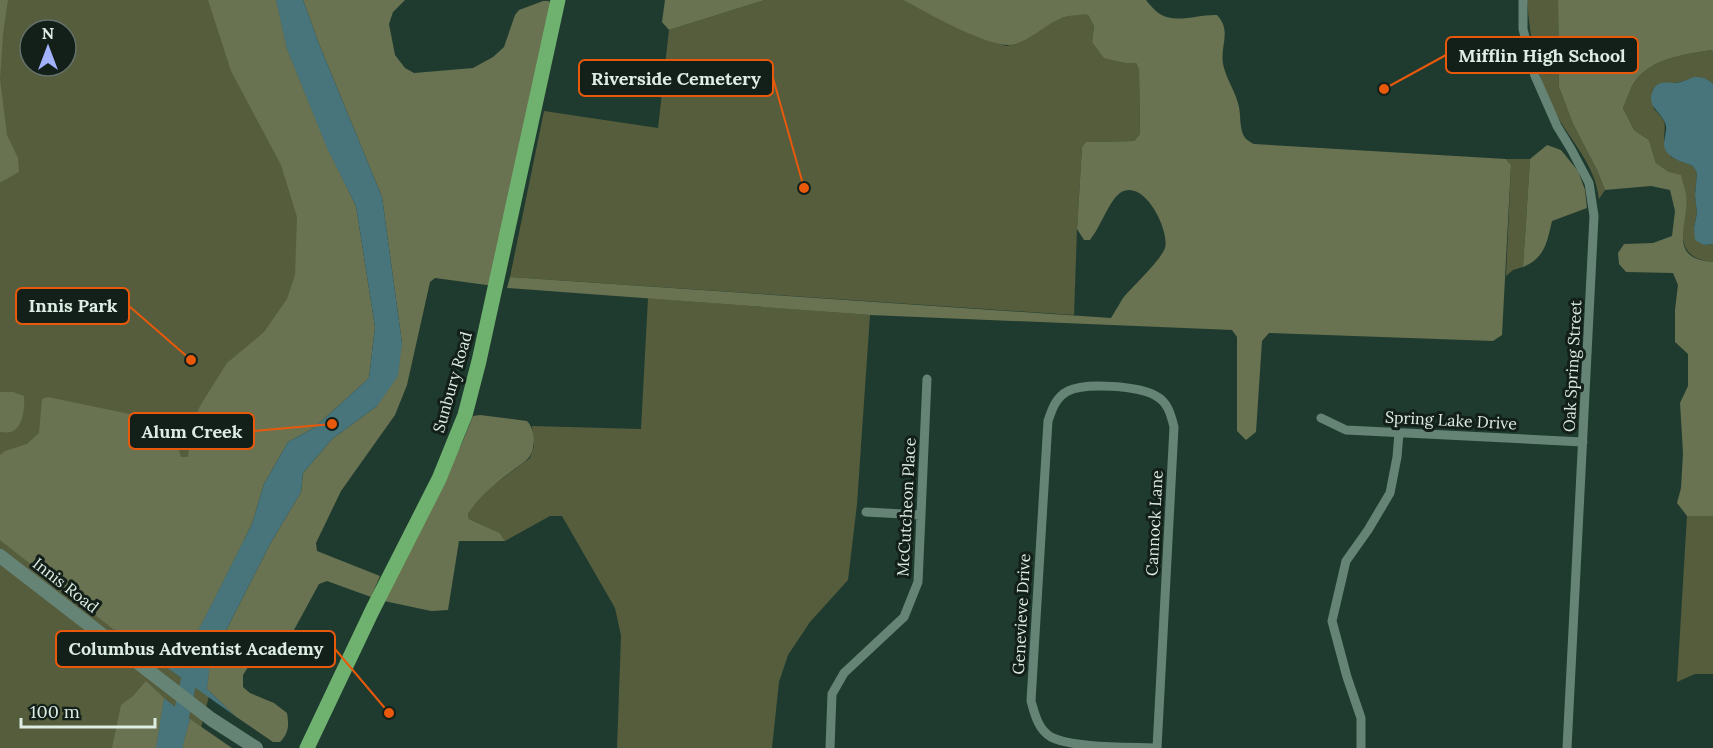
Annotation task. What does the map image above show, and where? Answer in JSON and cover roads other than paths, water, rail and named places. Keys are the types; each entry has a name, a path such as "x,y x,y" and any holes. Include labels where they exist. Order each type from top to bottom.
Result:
{"main road":[{"name":"Sunbury Road","path":"307,748 371,613 439,479 465,415 479,361 558,0"},
{"name":"Innis Road","path":"0,556 211,719 256,748"}],"street":[{"name":"Oak Spring Street","path":"1522,0 1523,29 1535,76 1557,126 1572,149 1589,183 1594,216 1567,748"},
{"name":"McCutcheon Place","path":"830,748 832,694 844,673 904,617 918,582 927,379"},
{"name":"Cannock Lane","path":"1068,391 1085,386 1141,389 1158,396 1170,410 1174,427 1155,748"},
{"name":"Genevieve Drive","path":"1068,391 1054,404 1048,421 1031,701 1036,721 1050,736 1069,743 1155,748"},
{"name":"Spring Lake Drive","path":"1321,418 1346,430 1583,442"},
{"path":"1361,748 1361,718 1332,621 1346,561 1390,493 1399,433"},
{"path":"866,512 921,515"}],"water":[{"path":"276,0 303,0 382,197 402,343 398,376 377,406 332,439 303,473 301,492 270,544 210,662 207,689 235,716 113,629 144,637 180,659 186,655 252,524 264,484 288,442 314,428 369,378 375,327 356,206 327,148 287,49"},
{"path":"1694,77 1704,78 1713,84 1713,244 1704,245 1695,240 1697,173 1693,166 1677,160 1665,149 1666,126 1653,106 1651,98 1655,86 1659,84 1676,83"},
{"path":"164,698 190,719 182,748 156,748"}],"waterway":[{"path":"174,748 193,661"}],"place":[{"name":"Mifflin High School","path":"1384,89"},
{"name":"Riverside Cemetery","path":"804,188"},
{"name":"Innis Park","path":"191,360"},
{"name":"Alum Creek","path":"332,424"},
{"name":"Columbus Adventist Academy","path":"389,713"}]}
